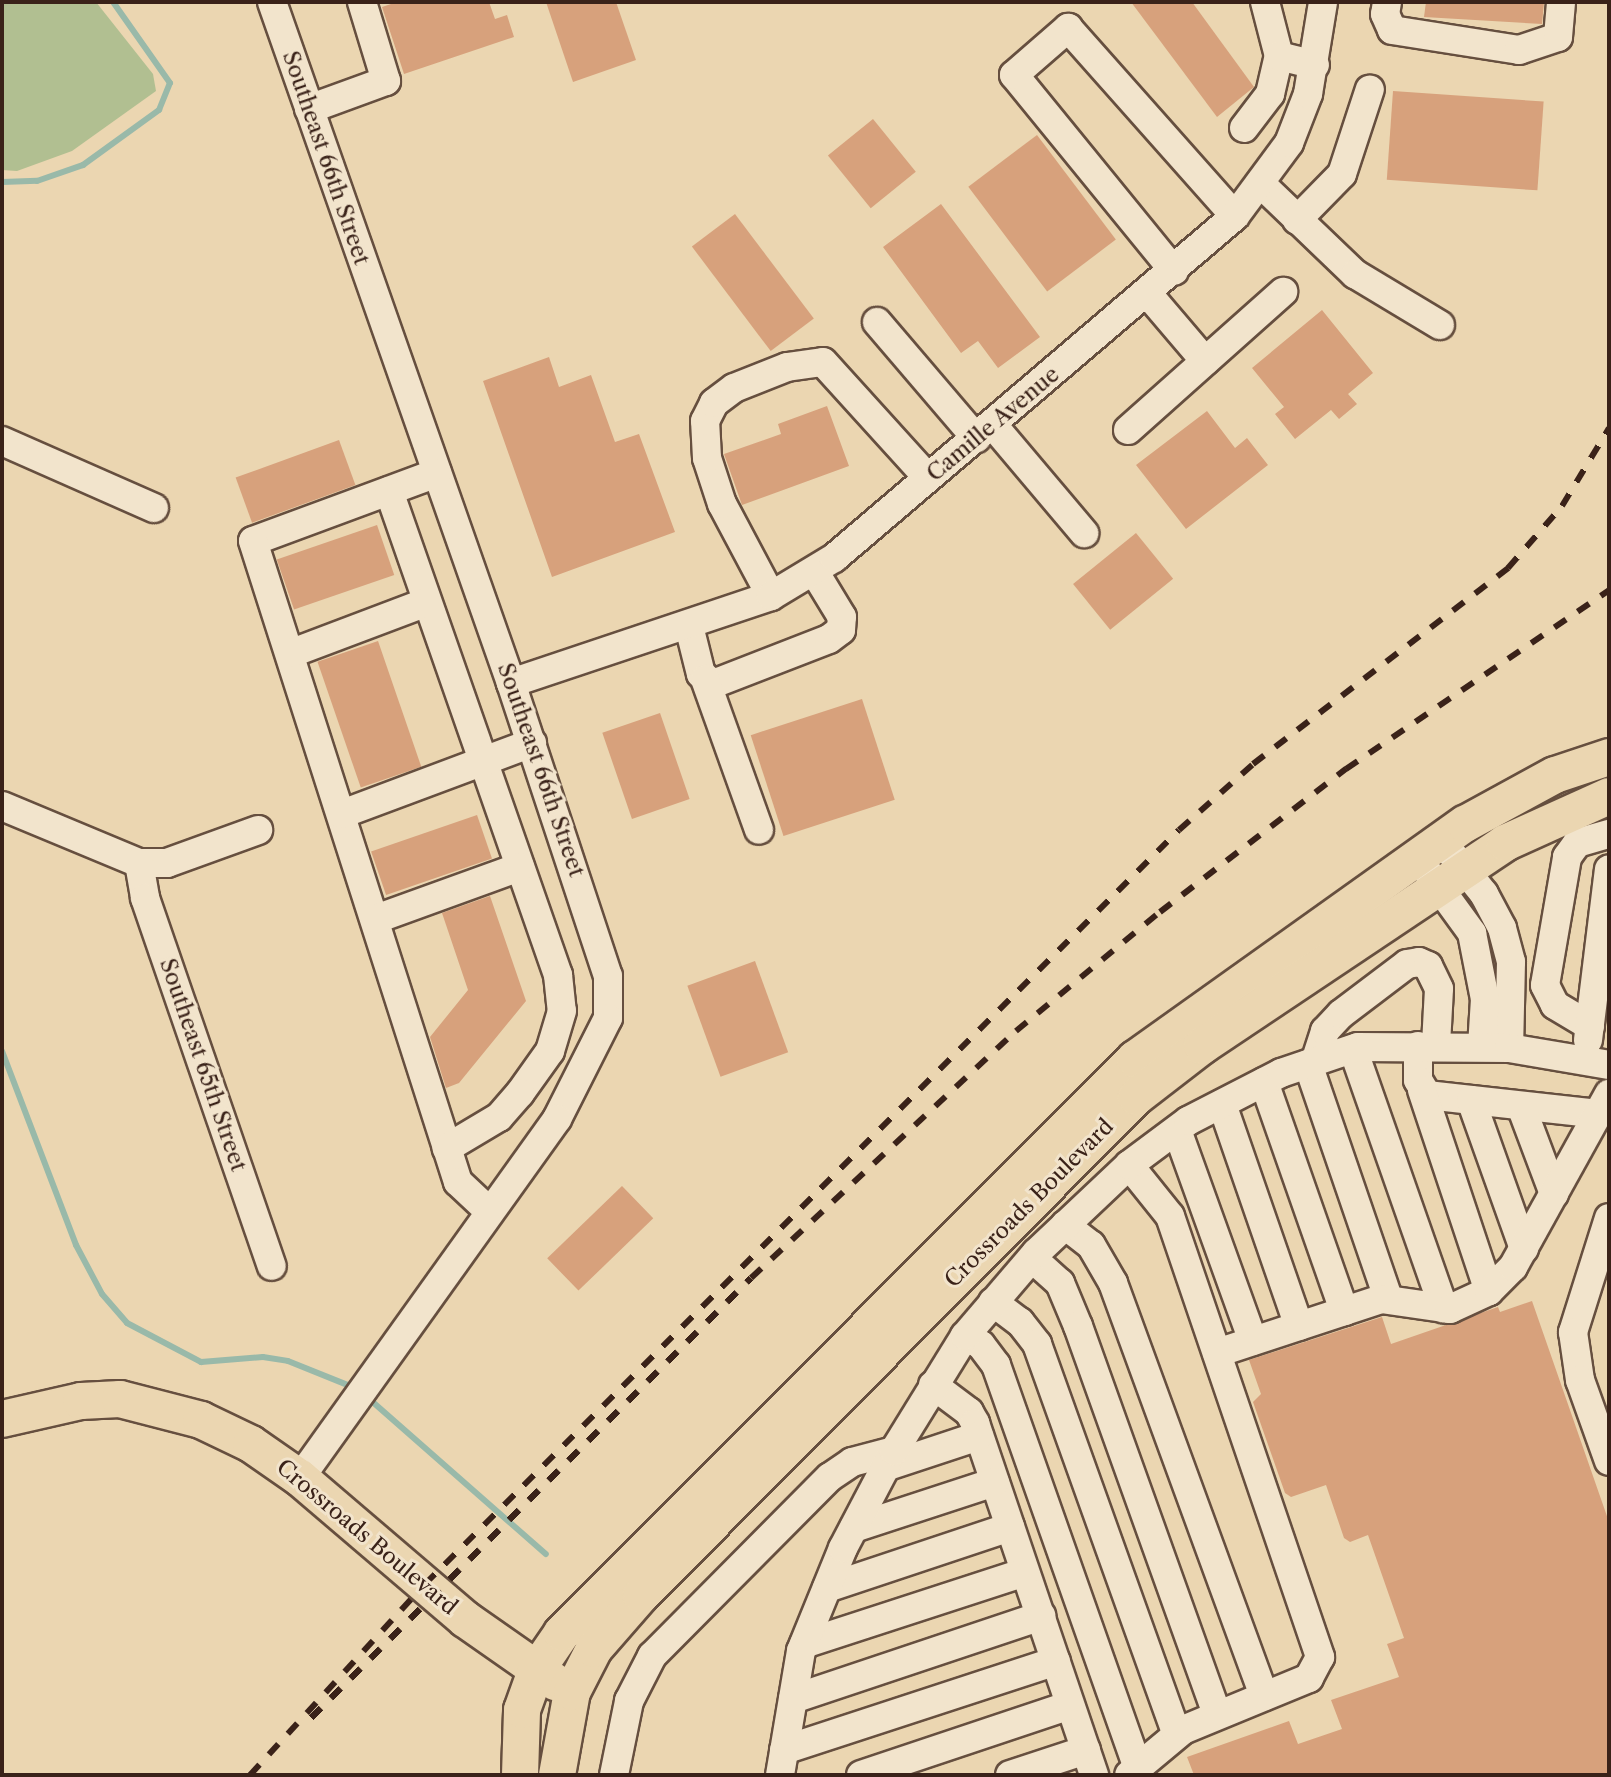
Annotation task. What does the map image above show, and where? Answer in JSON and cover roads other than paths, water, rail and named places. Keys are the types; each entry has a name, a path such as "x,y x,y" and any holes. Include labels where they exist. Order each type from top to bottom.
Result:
{"main road":[{"name":"Crossroads Boulevard","path":"536,1671 562,1633 1135,1059 1428,850 1504,800 1609,757"},
{"name":"Crossroads Boulevard","path":"2,1419 81,1401 120,1399 201,1420 251,1444 300,1478 465,1619 536,1671 572,1692 594,1649 641,1595 1136,1097 1202,1046 1518,836 1609,796"},
{"path":"520,1775 522,1710 536,1671"},
{"path":"557,1775 572,1692"}],"street":[{"name":"Southeast 66th Street","path":"272,2 532,743 596,929 608,976 608,1018 557,1119 300,1478"},
{"path":"309,109 386,81 362,2"},
{"path":"1244,128 1270,94 1279,56 1265,2"},
{"name":"Camille Avenue","path":"511,683 689,626 771,596 814,571 1148,294 1235,216 1289,143 1315,65 1323,2"},
{"path":"1387,2 1385,14 1392,30 1519,50 1558,37 1561,2"},
{"path":"1174,271 1014,75 1068,28 1235,216"},
{"path":"1279,56 1315,65"},
{"path":"1297,220 1342,174 1370,89"},
{"path":"1260,183 1355,274 1440,325"},
{"path":"1128,430 1283,292"},
{"path":"1148,294 1205,361"},
{"path":"877,322 1084,533"},
{"path":"771,596 722,504 707,458 705,421 714,403 734,388 787,367 823,362 928,478"},
{"path":"2,441 154,508"},
{"path":"437,473 253,541 292,653 458,1182 489,1211"},
{"path":"389,491 558,975 562,1011 550,1051 520,1093 499,1117 447,1148"},
{"path":"705,679 713,684 829,639 841,630 838,606 814,571"},
{"path":"292,653 427,602"},
{"path":"689,626 759,830"},
{"path":"342,814 532,743"},
{"path":"2,806 139,863 167,863 258,830"},
{"path":"1590,1026 1555,1005 1545,985 1567,857 1577,843 1609,834"},
{"path":"1428,850 1454,879 1482,967 1496,1048"},
{"name":"Southeast 65th Street","path":"139,863 145,898 272,1266"},
{"path":"376,919 520,867"},
{"path":"782,1762 804,1644 854,1528 889,1459 965,1336 1032,1258 1129,1165 1177,1130 1264,1082 1312,1063 1353,1049 1427,1046 1496,1048 1597,1063 1590,1026 1609,869"},
{"path":"1388,1298 1312,1063 1325,1031 1341,1014 1407,964 1419,962 1428,966 1439,989 1422,1090 1489,1291"},
{"path":"1353,1049 1444,1309"},
{"path":"1264,1082 1344,1311"},
{"path":"1422,1090 1427,1095 1521,1106 1604,1104"},
{"path":"1471,1100 1524,1249"},
{"path":"1222,1104 1299,1326"},
{"path":"1217,1353 1388,1298 1444,1309 1489,1291 1524,1249 1604,1104"},
{"path":"1521,1106 1554,1194"},
{"path":"1177,1130 1253,1341"},
{"path":"965,1336 981,1345 996,1365 1133,1771 1177,1734 1217,1714 1309,1678 1320,1657 1170,1216 1129,1165"},
{"path":"1609,1218 1573,1332 1580,1380 1609,1461"},
{"path":"1065,1225 1103,1262 1213,1548 1264,1696"},
{"path":"1032,1258 1060,1283 1078,1326 1217,1714"},
{"path":"993,1302 1020,1322 1037,1344 1177,1734"},
{"path":"933,1385 969,1412 979,1436 1090,1762 1010,1775"},
{"path":"614,1775 629,1701 652,1656 830,1477 852,1462 889,1459 979,1436"},
{"path":"854,1528 995,1482"},
{"path":"827,1588 1010,1527"},
{"path":"804,1644 1025,1572"},
{"path":"793,1699 1041,1616"},
{"path":"782,1762 1056,1661"},
{"path":"861,1775 1070,1705"}],"waterway":[{"path":"2,182 37,181 83,165 159,110 170,83 113,2"},
{"path":"2,1051 76,1245 102,1294 127,1323 201,1362 263,1357 288,1361 355,1388"},
{"path":"367,1397 546,1554"}],"railway":[{"path":"250,1775 425,1584 1179,830 1253,764 1508,568 1562,506 1609,428"},
{"path":"311,1718 751,1278 1016,1031 1160,912 1346,769 1609,590"}]}
